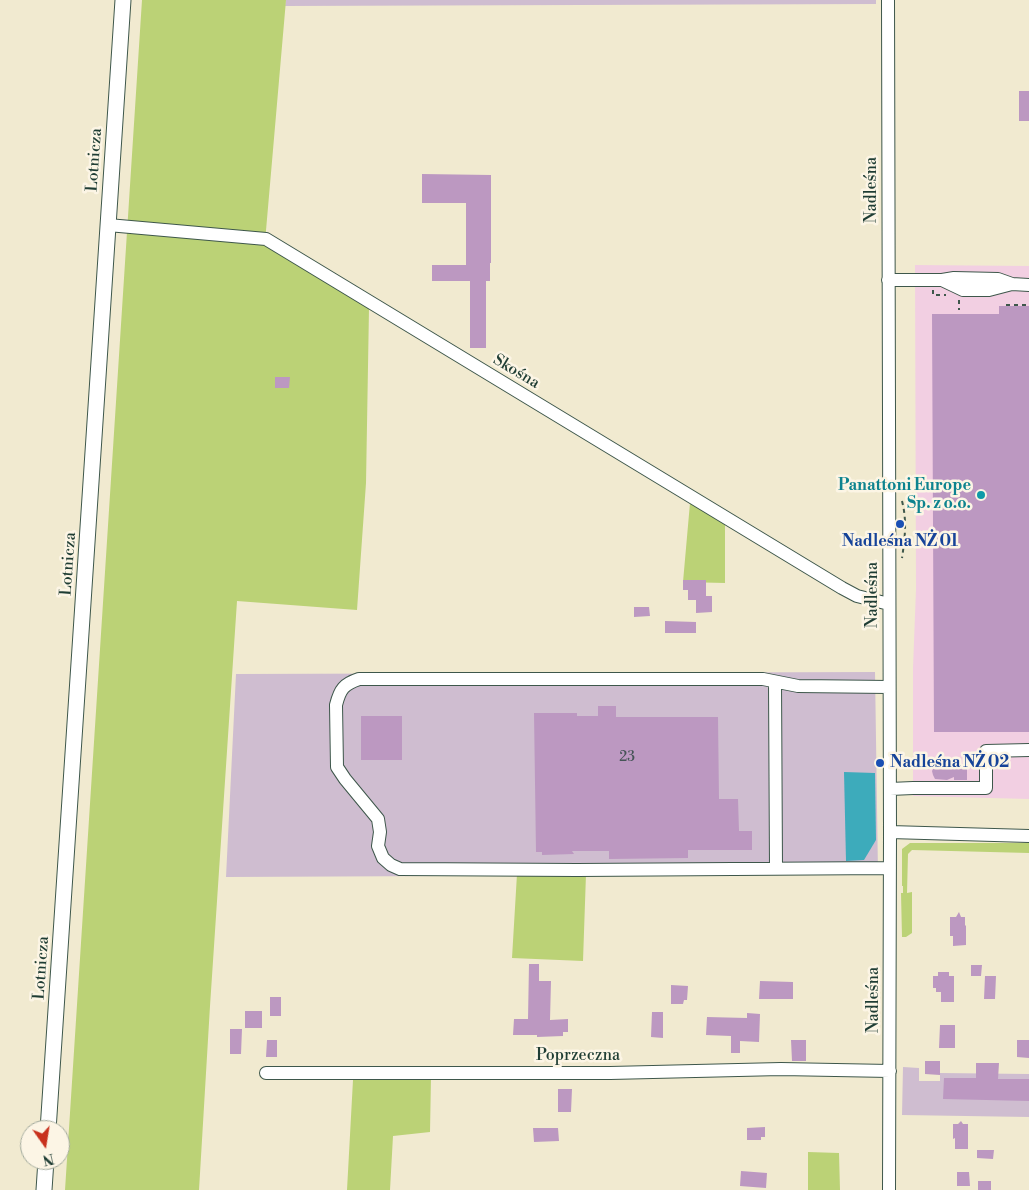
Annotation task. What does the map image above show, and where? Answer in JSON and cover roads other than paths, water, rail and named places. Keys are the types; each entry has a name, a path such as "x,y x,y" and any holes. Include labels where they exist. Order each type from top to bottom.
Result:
{"main road":[{"name":"Lotnicza","path":"49,1120 123,0"},
{"path":"44,1190 45,1170"}],"street":[{"name":"Nadleśna","path":"888,0 889,1190"},
{"name":"Skośna","path":"108,226 266,239 842,588 857,596 889,604"},
{"path":"888,280 998,279 1012,284 1029,285"},
{"path":"889,687 798,686 763,679 359,679 349,682 342,688 336,705 337,767 378,819 380,832 378,846 383,858 391,865 400,869 890,868"},
{"path":"775,682 776,868"},
{"path":"890,789 986,788 986,751 1029,750"},
{"path":"890,832 1029,836"},
{"name":"Poprzeczna","path":"266,1073 600,1073 781,1069 890,1070"}],"water":[{"path":"844,772 875,773 876,840 864,860 846,861"}],"place":[{"name":"Panattoni Europe Sp. z o.o.","path":"981,495"},
{"name":"Nadleśna NŻ 01","path":"900,524"},
{"name":"Nadleśna NŻ 02","path":"880,763"}]}
